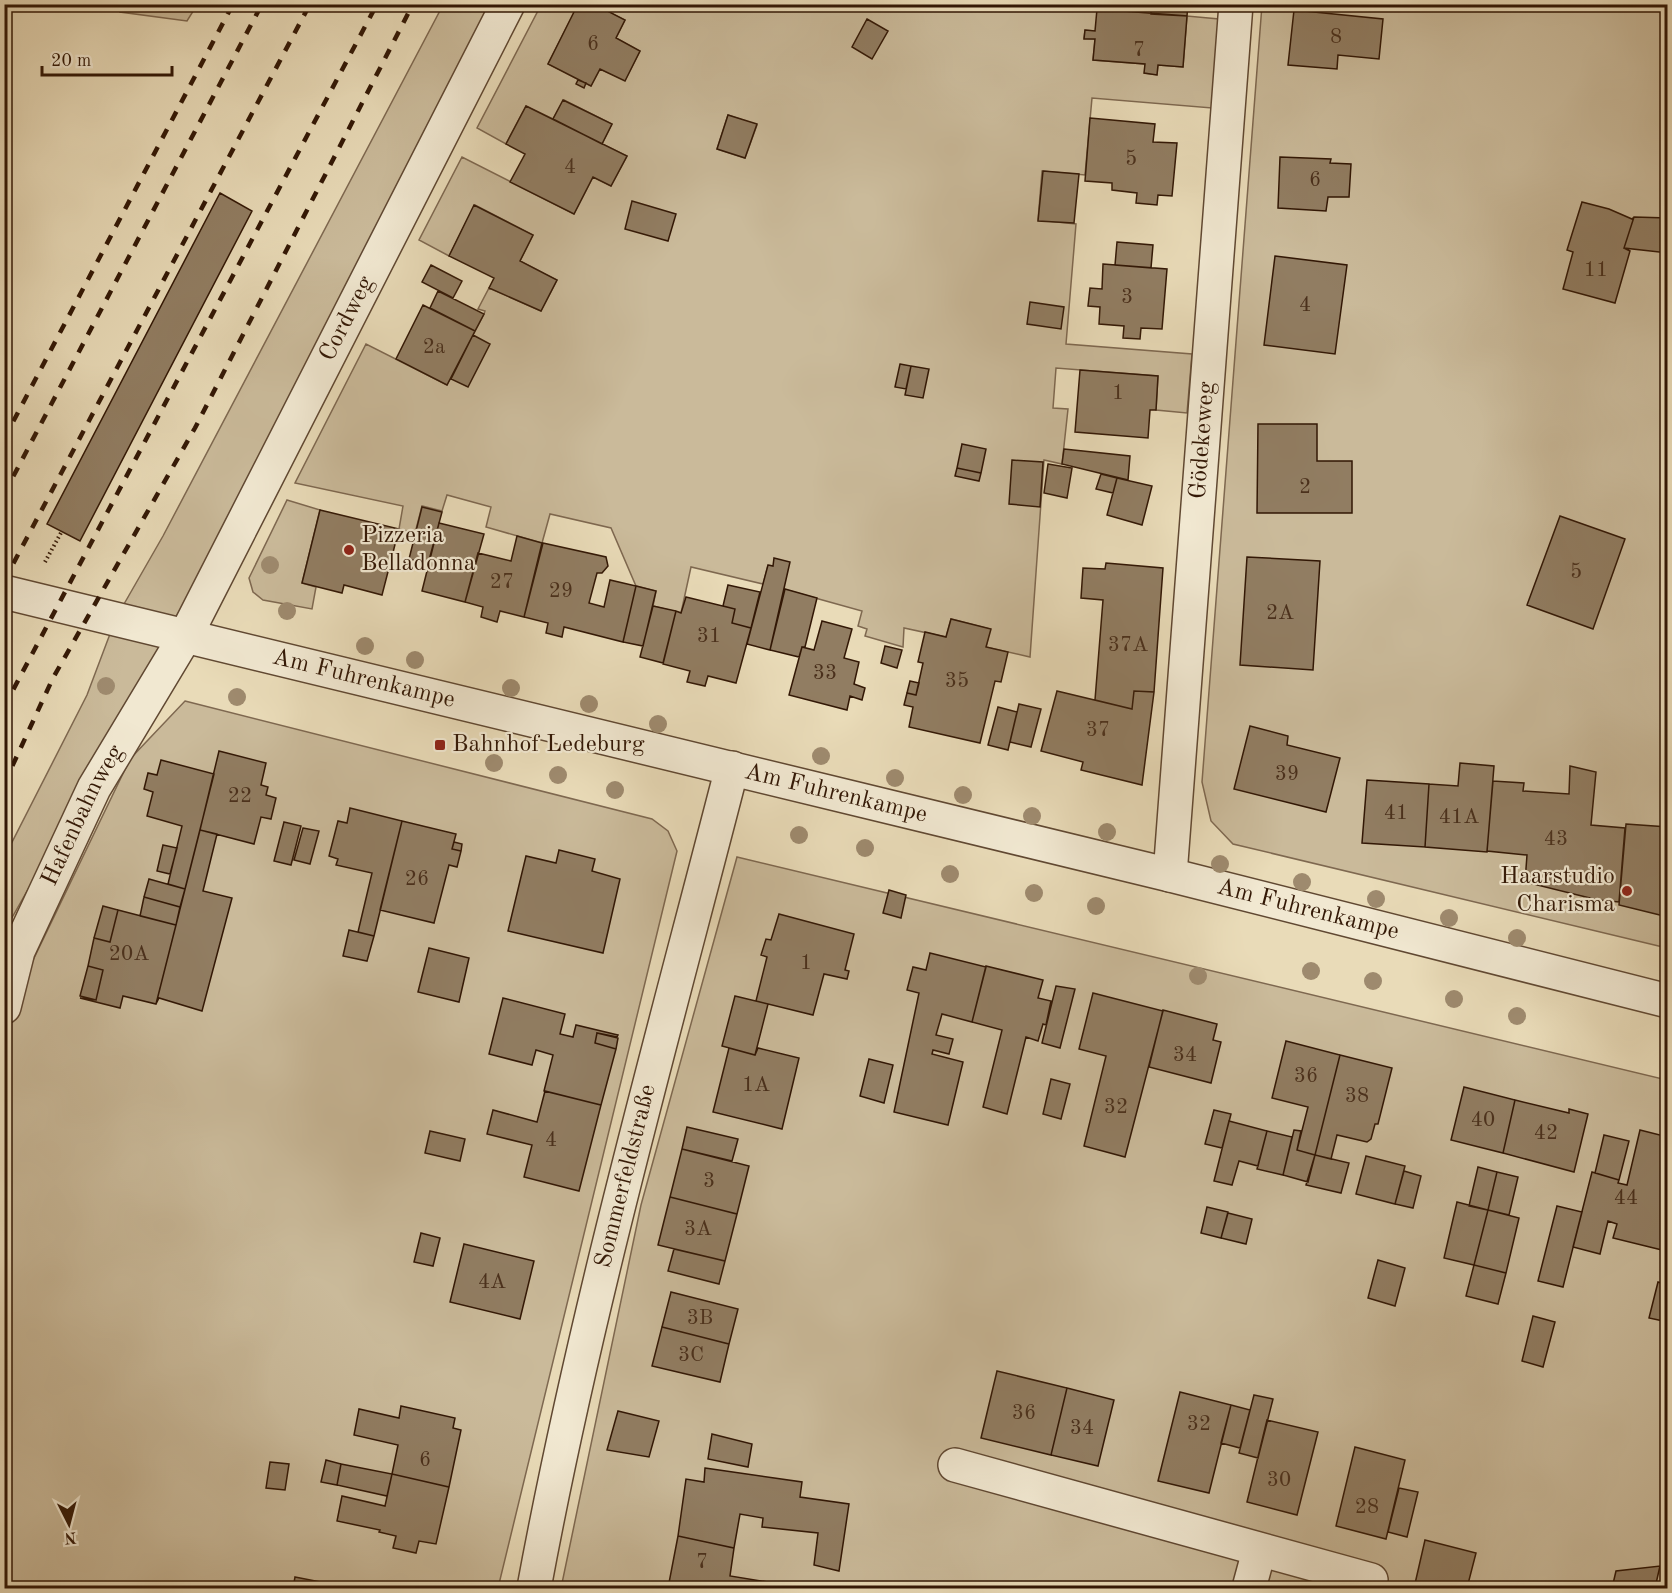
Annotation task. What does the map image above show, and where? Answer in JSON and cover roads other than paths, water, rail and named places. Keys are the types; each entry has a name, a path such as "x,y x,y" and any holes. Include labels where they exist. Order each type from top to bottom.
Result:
{"street":[{"name":"Cordweg","path":"186,634 508,4"},
{"name":"Gödekeweg","path":"1170,875 1236,4"},
{"name":"Am Fuhrenkampe","path":"4,592 186,634 1170,875 1668,1001"},
{"name":"Hafenbahnweg","path":"4,1007 18,951 94,788 186,634"},
{"name":"Sommerfeldstraße","path":"534,1588 556,1470 609,1246 732,768"},
{"path":"955,1465 1259,1551 1371,1580"},
{"path":"1250,1588 1259,1551"}],"railway":[{"path":"4,439 233,4"},
{"path":"4,494 262,4"},
{"path":"4,581 310,4"},
{"path":"4,707 377,4"},
{"path":"4,784 53,678 195,428 413,4"}],"place":[{"name":"Pizzeria Belladonna","path":"349,550"},
{"name":"Bahnhof Ledeburg","path":"440,745"},
{"name":"Haarstudio Charisma","path":"1627,891"}]}
